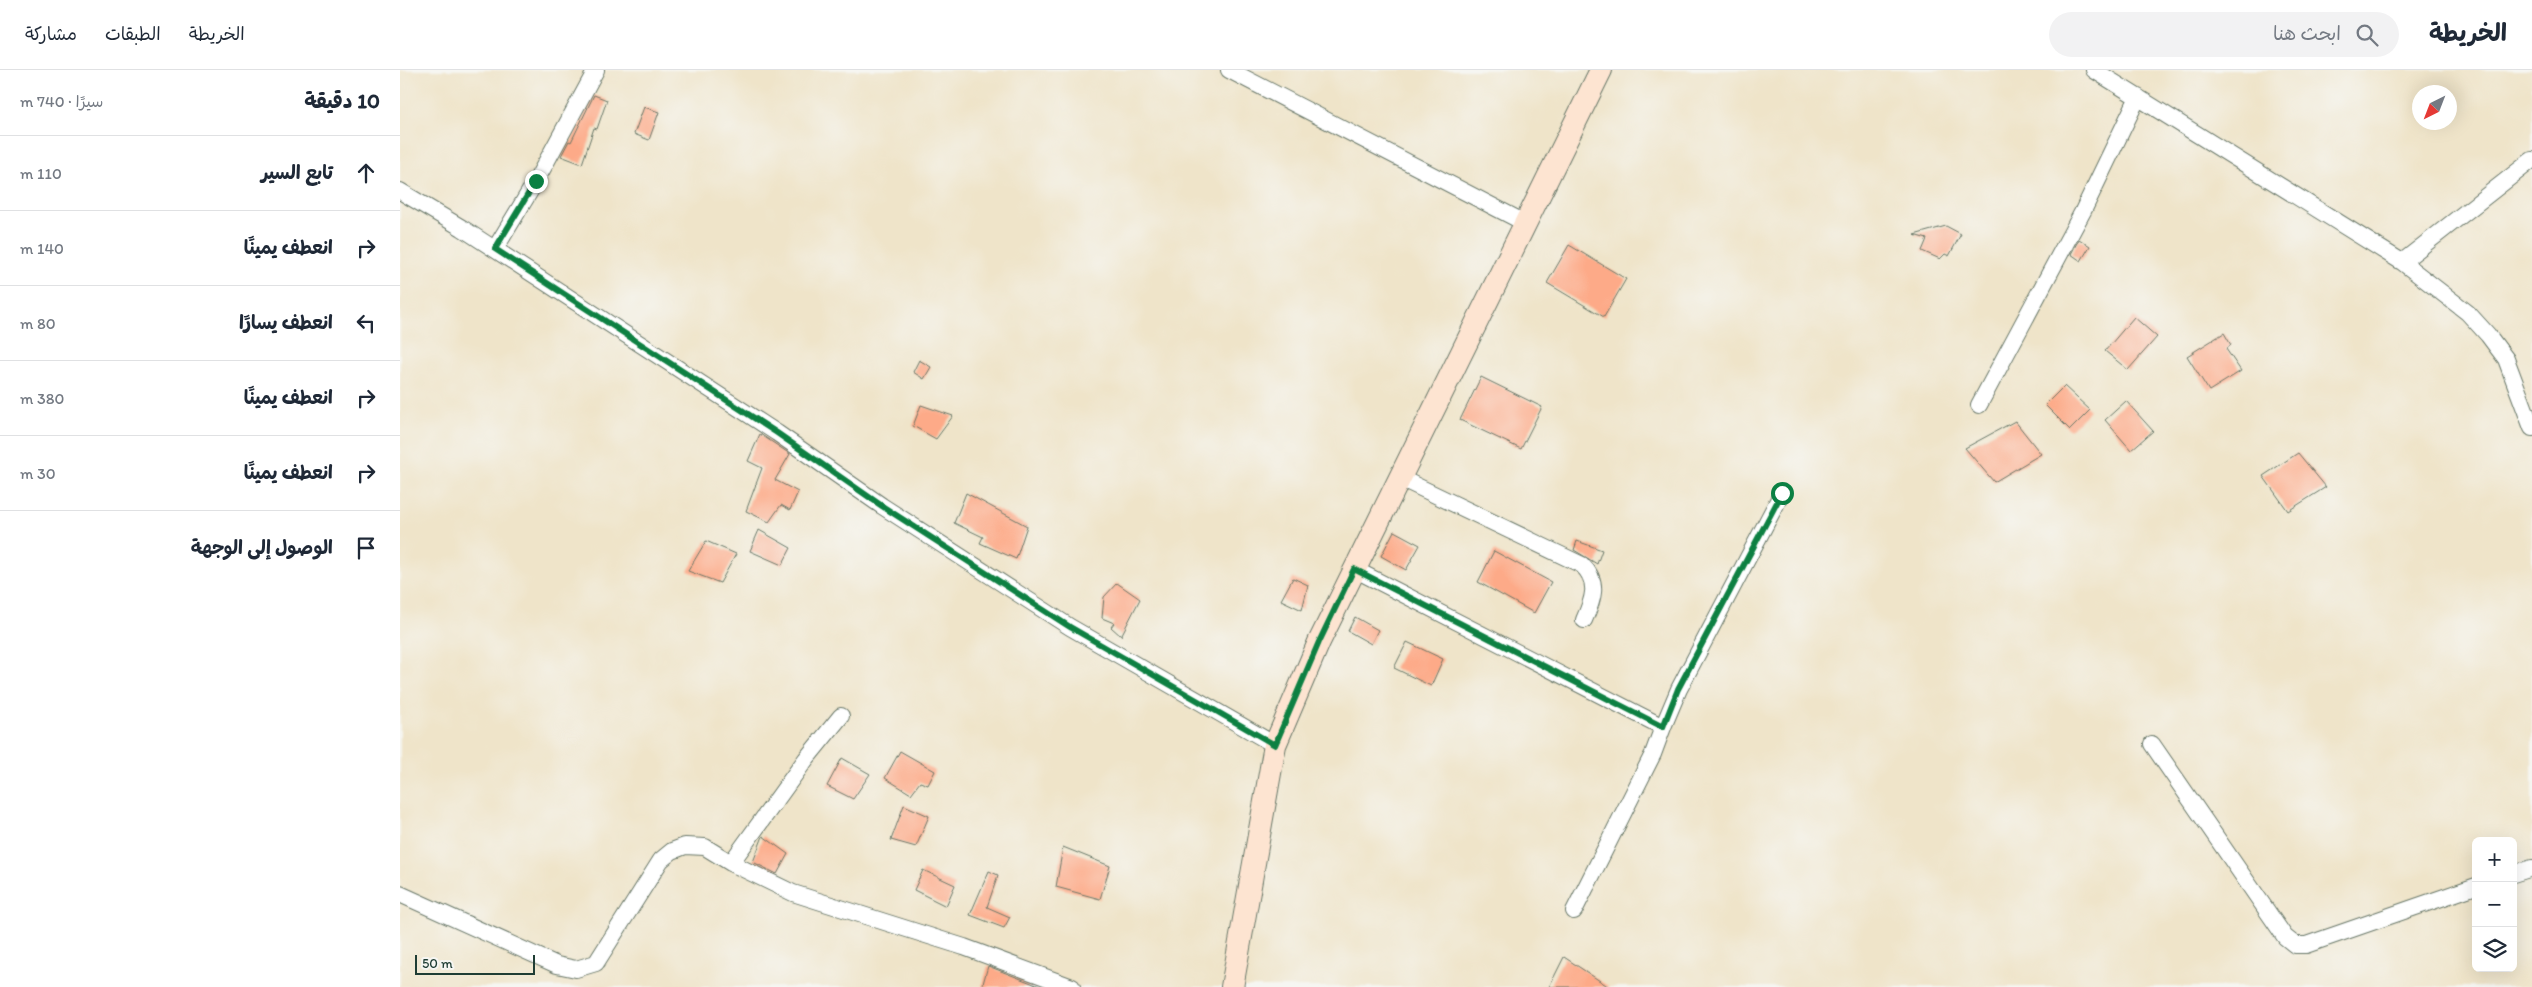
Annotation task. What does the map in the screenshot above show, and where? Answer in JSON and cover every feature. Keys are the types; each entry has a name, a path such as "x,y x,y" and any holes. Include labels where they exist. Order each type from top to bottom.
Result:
{"street":[{"path":"495,249 536,181 596,70"},
{"path":"1229,70 1527,224"},
{"path":"1232,987 1275,745 1319,642 1354,569 1602,70"},
{"path":"2094,70 2402,262 2468,313 2488,335 2509,366 2532,428"},
{"path":"1979,405 2084,210 2138,97"},
{"path":"2402,262 2532,160"},
{"path":"400,191 495,249 777,433 882,506 1070,627 1275,745"},
{"path":"1400,478 1582,565 1590,572 1594,587 1593,600 1584,620"},
{"path":"1574,911 1653,754 1678,689 1782,493"},
{"path":"1354,569 1663,727"},
{"path":"731,863 806,760 841,716"},
{"path":"2152,744 2285,937 2295,945 2306,945 2472,887"},
{"path":"400,894 558,965 576,970 596,964 662,860 672,851 686,846 704,848 793,893 964,947 1072,987"},
{"path":"2517,873 2532,868"}],"building":[{"path":"594,95 607,100 597,129 594,128 582,164 561,156 569,141 571,142"},
{"path":"644,107 659,112 649,140 634,134"},
{"path":"1946,226 1961,234 1949,256 1945,254 1940,259 1922,251 1927,239 1914,235"},
{"path":"2079,239 2090,246 2081,261 2071,254"},
{"path":"1569,245 1626,279 1604,317 1547,283"},
{"path":"2134,317 2157,337 2128,370 2105,351"},
{"path":"2224,333 2231,345 2226,349 2241,371 2209,391 2187,356"},
{"path":"919,360 931,367 924,379 913,372"},
{"path":"1481,377 1542,407 1521,449 1460,420"},
{"path":"2064,386 2090,410 2070,430 2045,405"},
{"path":"2126,401 2153,431 2131,450 2105,420"},
{"path":"921,405 953,416 936,439 913,426"},
{"path":"2015,421 2041,454 1994,482 1965,448"},
{"path":"760,434 790,454 775,480 798,492 790,510 781,505 769,522 746,511 762,468 748,461"},
{"path":"2298,453 2326,487 2288,511 2263,476"},
{"path":"966,493 1027,526 1016,559 980,543 983,537 954,523"},
{"path":"759,530 791,548 782,565 750,551"},
{"path":"1394,531 1420,545 1406,570 1381,556"},
{"path":"706,541 736,554 720,583 688,571"},
{"path":"1577,541 1602,550 1597,564 1574,550"},
{"path":"1494,551 1551,582 1534,613 1478,582"},
{"path":"1293,578 1308,585 1302,610 1281,600"},
{"path":"1117,583 1140,599 1121,636 1111,627 1114,623 1102,618 1104,597"},
{"path":"1355,617 1378,630 1371,644 1348,631"},
{"path":"1407,642 1443,659 1431,686 1394,668"},
{"path":"900,751 935,771 928,785 920,782 911,794 885,778"},
{"path":"842,758 870,774 853,799 827,786"},
{"path":"904,805 929,816 916,847 891,840"},
{"path":"763,836 788,854 777,874 753,862"},
{"path":"1063,847 1110,866 1100,899 1056,887"},
{"path":"923,870 955,885 946,906 914,890"},
{"path":"989,871 998,875 987,907 1010,917 1004,928 970,915"},
{"path":"1564,957 1609,987 1549,987"},
{"path":"988,966 1039,986 1039,987 982,987"}],"route":[{"path":"536,181 495,249 777,433 882,506 1070,627 1275,745 1287,713 1354,569 1663,727 1678,689 1782,493"}]}
